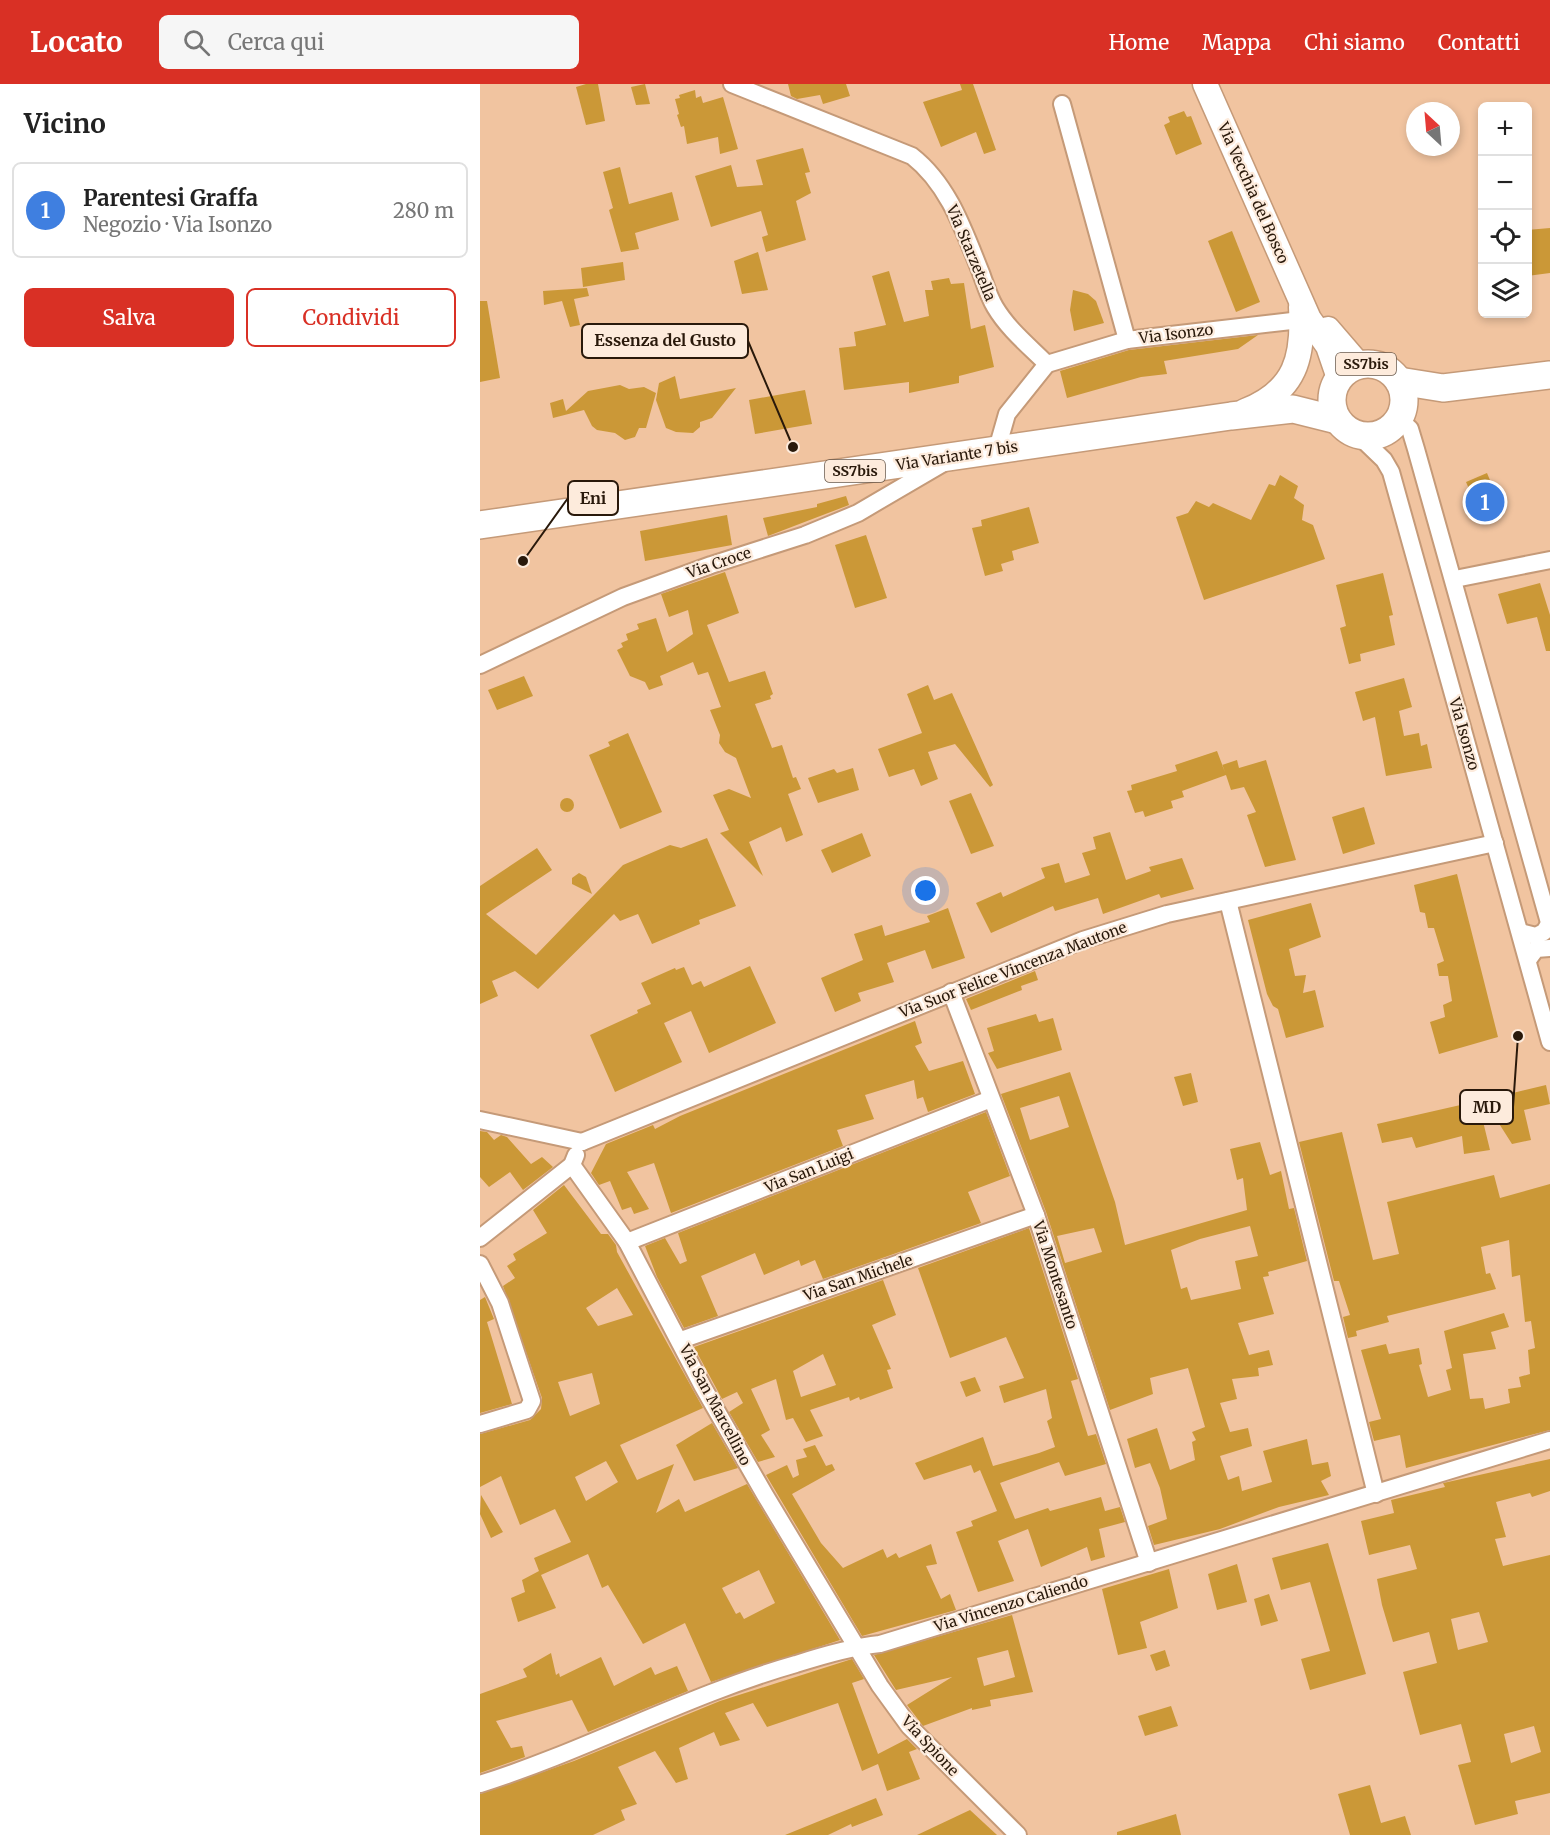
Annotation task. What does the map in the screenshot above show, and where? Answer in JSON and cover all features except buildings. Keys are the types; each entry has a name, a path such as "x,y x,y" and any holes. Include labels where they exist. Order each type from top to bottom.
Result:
{"main road":[{"name":"Via Vecchia del Bosco","path":"1205,84 1304,313 1345,375"},
{"path":"1231,416 1265,403 1281,389 1298,360 1302,344 1304,313"},
{"name":"SS7bis","path":"1402,414 1406,401 1399,381 1382,366 1345,375 1332,404 1348,428 1382,434 1402,414 1443,388"},
{"name":"Via Variante 7 bis","path":"1293,410 1345,375"},
{"name":"SS7bis","path":"1399,381 1443,388 1550,375"},
{"name":"Via Variante 7 bis","path":"480,525 1231,416 1293,410 1348,428"}],"street":[{"name":"Via Starzetella","path":"732,84 912,156 924,166 946,193 965,233 993,305 1004,321 1047,364"},
{"path":"1062,104 1127,340"},
{"name":"Via Isonzo","path":"1047,364 1127,340 1304,313"},
{"path":"997,449 1007,414 1047,364"},
{"path":"1402,414 1410,429 1455,579 1550,925 1545,932 1536,936 1520,932"},
{"name":"Via Isonzo","path":"1348,428 1384,460 1391,471 1550,1042"},
{"name":"Via Croce","path":"480,665 624,597 711,565 805,535 858,513 955,457"},
{"path":"1455,579 1550,560"},
{"name":"Via Suor Felice Vincenza Mautone","path":"582,1142 1083,940 1167,914 1496,843"},
{"path":"1228,902 1376,1494"},
{"path":"1528,960 1536,949 1550,948"},
{"name":"Via Montesanto","path":"951,992 1036,1215 1149,1563"},
{"name":"Via San Luigi","path":"627,1242 992,1099"},
{"path":"480,1120 582,1142 572,1165 480,1238"},
{"name":"Via San Marcellino","path":"572,1165 627,1242 704,1387 765,1495 857,1646"},
{"name":"Via San Michele","path":"681,1340 1036,1215"},
{"path":"480,1264 500,1303 532,1401 526,1410 480,1424"},
{"name":"Via Vincenzo Caliendo","path":"480,1784 540,1765 728,1684 857,1646 880,1644 1550,1440"},
{"name":"Via Spione","path":"857,1646 880,1686 909,1726 1018,1835"}],"place":[{"name":"Essenza del Gusto","path":"793,447"},
{"name":"Parentesi Graffa","path":"1485,502"},
{"name":"Eni","path":"523,561"},
{"name":"MD","path":"1518,1036"}]}
